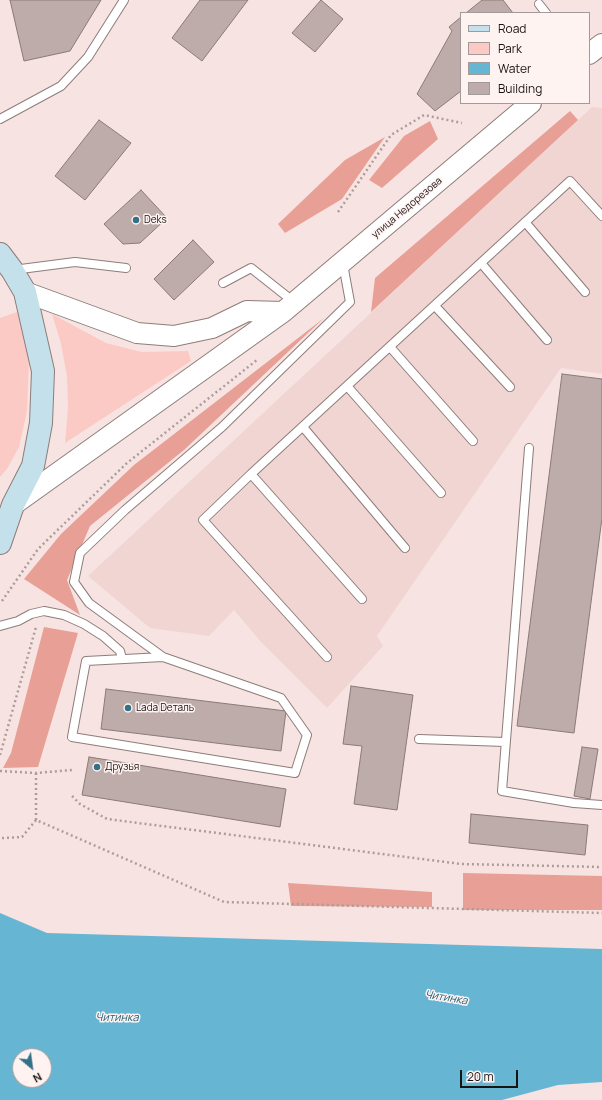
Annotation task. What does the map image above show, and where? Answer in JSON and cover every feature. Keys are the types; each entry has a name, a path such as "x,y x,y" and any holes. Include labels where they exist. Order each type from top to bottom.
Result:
{"main road":[{"path":"0,543 6,509 33,466 41,423 43,371 25,292 6,262"}],"street":[{"path":"590,53 602,44"},
{"name":"улица Недорезова","path":"6,509 289,307 530,104"},
{"path":"25,292 137,333 174,336 212,328 247,311 289,307"}],"lane":[{"path":"0,119 61,86 88,57 124,0"},
{"path":"539,4 545,12"},
{"path":"326,657 203,520 251,474 570,181 602,216"},
{"path":"525,222 585,292"},
{"path":"6,262 76,262 126,268"},
{"path":"163,657 86,661 72,737 295,773 307,735 281,698 163,657 89,603 74,582 80,553 125,510 222,427 350,302 342,263"},
{"path":"481,263 547,340"},
{"path":"223,283 251,268 289,307"},
{"path":"435,306 510,386"},
{"path":"390,347 473,441"},
{"path":"347,386 441,493"},
{"path":"303,427 405,548"},
{"path":"529,448 502,791 574,803 602,805"},
{"path":"251,474 362,599"},
{"path":"0,626 18,622 31,614 44,611 64,615 84,624 103,636 120,650 122,659"},
{"path":"419,739 505,742"}],"path":[{"path":"338,212 391,135 424,115 462,123"},
{"path":"2,601 38,548 127,463 257,360"},
{"path":"0,756 36,627"},
{"path":"0,771 36,773 72,770"},
{"path":"2,838 22,837 36,820 36,773"},
{"path":"72,796 80,804 107,820 461,864 602,867"},
{"path":"36,820 224,902 602,913"}],"shaded area":[{"path":"592,107 602,108 602,374 561,368 377,636 383,646 327,708 261,642 234,610 209,636 150,628 88,576"},
{"path":"570,111 578,120 371,312 375,278"},
{"path":"430,121 438,139 382,188 369,180 404,136"},
{"path":"385,137 342,199 285,233 278,224 345,160"},
{"path":"324,318 184,450 90,526 67,580 80,615 24,579 61,534 134,465"},
{"path":"44,627 78,633 38,767 3,768 11,753"},
{"path":"463,873 602,876 602,910 463,910"},
{"path":"288,883 432,892 432,907 291,906"}],"green space":[{"path":"17,312 25,338 29,362 27,411 19,447 7,469 0,477 0,318"},
{"path":"52,314 106,343 142,352 188,351 191,361 65,443 68,407 67,376 61,344"}],"water":[{"name":"Читинка","path":"0,913 47,933 602,949 602,1082 558,1085 502,1100 0,1100"}],"building":[{"path":"10,0 101,0 70,51 24,61"},
{"path":"200,0 248,0 202,61 172,38"},
{"path":"321,0 343,19 315,52 292,33"},
{"path":"482,0 503,0 512,12 467,12"},
{"path":"460,18 460,92 435,111 417,94 452,31 449,27"},
{"path":"99,120 131,143 85,200 55,176"},
{"path":"141,190 167,218 140,243 123,244 104,224"},
{"path":"193,240 214,262 174,300 154,279"},
{"path":"562,374 602,379 602,518 574,733 517,726"},
{"path":"351,686 413,695 397,810 354,804 362,746 343,744"},
{"path":"106,689 286,711 281,751 101,729"},
{"path":"582,747 598,749 590,799 574,796"},
{"path":"89,757 286,789 280,827 82,795"},
{"path":"471,814 588,825 585,855 469,843"}],"place":[{"name":"Deks","path":"136,220"},
{"name":"Lada Dеталь","path":"128,708"},
{"name":"Друзья","path":"97,767"}]}
